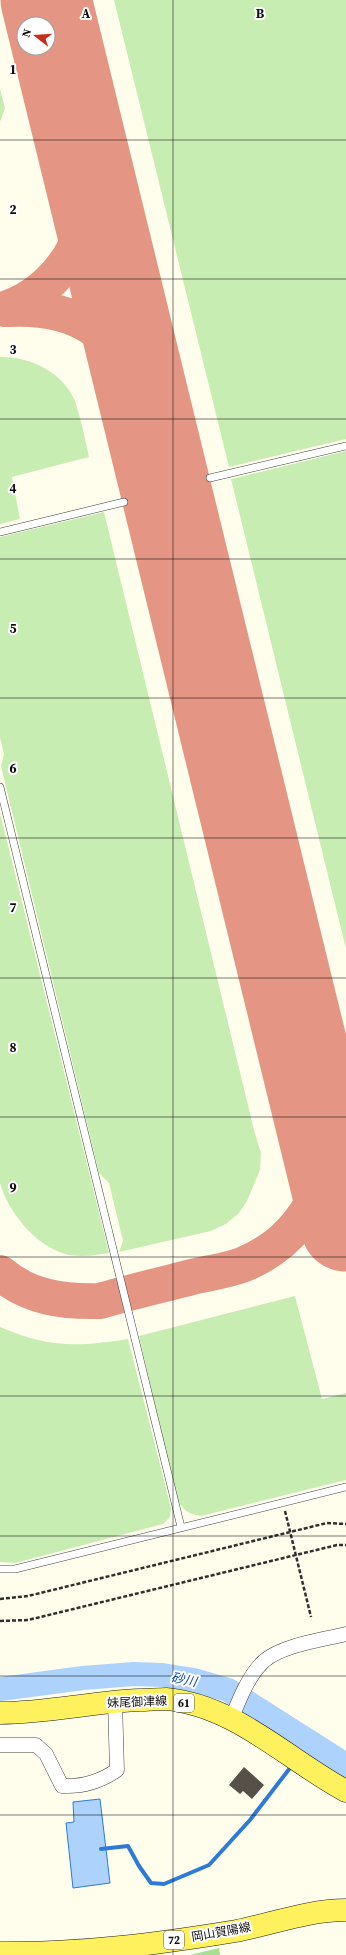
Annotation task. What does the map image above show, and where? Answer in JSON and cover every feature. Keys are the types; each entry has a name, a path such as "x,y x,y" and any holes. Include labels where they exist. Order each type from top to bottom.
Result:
{"main road":[{"name":"妹尾御津線","path":"0,1713 23,1713 115,1701 167,1699 203,1708 236,1707 264,1739 346,1791"},
{"name":"岡山賀陽線","path":"0,1953 35,1954 136,1947 238,1930 288,1918 336,1910 346,1910"}],"street":[{"path":"236,1707 255,1671 264,1660 278,1652 346,1634"},
{"path":"0,1745 36,1744 46,1754 62,1786 74,1787 104,1779 117,1770 115,1701"}],"lane":[{"path":"210,478 346,446"},
{"path":"0,532 124,502"},
{"path":"0,787 181,1528"},
{"path":"0,1569 15,1569 346,1488"}],"path":[{"path":"283,1503 311,1617"},
{"path":"0,1599 28,1596 327,1523 346,1524"},
{"path":"0,1621 28,1620 337,1545 346,1545"}],"green space":[{"path":"114,0 346,0 346,439 229,467"},
{"path":"0,89 5,108 0,122"},
{"path":"0,357 22,359 33,363 54,374 62,382 70,391 75,401 89,457 12,477 20,519 0,524"},
{"path":"346,451 346,949 231,479"},
{"path":"104,512 254,1130 261,1153 260,1170 247,1201 239,1213 226,1224 211,1231 119,1252 123,1241 109,1183 99,1173 1,766 4,754 0,738 0,537"},
{"path":"0,813 109,1253 76,1256 54,1250 43,1243 24,1226 16,1216 9,1205 0,1183"},
{"path":"295,1296 322,1399 346,1393 346,1480 201,1516 189,1513 181,1506 177,1499 139,1336"},
{"path":"0,1327 34,1339 63,1344 110,1342 128,1339 171,1508 170,1517 163,1524 15,1563 0,1562"},
{"path":"219,1948 220,1955 190,1955"}],"water":[{"path":"100,1799 110,1883 73,1888 66,1823 74,1822 73,1802"}],"building":[{"path":"244,1767 264,1785 252,1799 243,1791 240,1794 229,1785"}],"waterway":[{"name":"砂川","path":"0,1689 83,1678 134,1674 162,1675 194,1680 228,1690 346,1765"},
{"name":"砂川","path":"306,1747 309,1742"},
{"path":"101,1849 128,1846 139,1866 151,1883 164,1884 209,1865 250,1820 290,1768"}],"taxiway":[{"path":"5,309 20,303 46,286 57,274 74,249 81,234 85,219 88,173"},
{"path":"7,309 33,309 55,312 75,318 92,328 107,340 121,356 133,375 144,398"},
{"path":"0,1273 23,1288 47,1297 73,1301 100,1301 242,1265 275,1247 300,1222 318,1191 328,1155"}],"runway":[{"path":"46,0 346,1226"}]}
